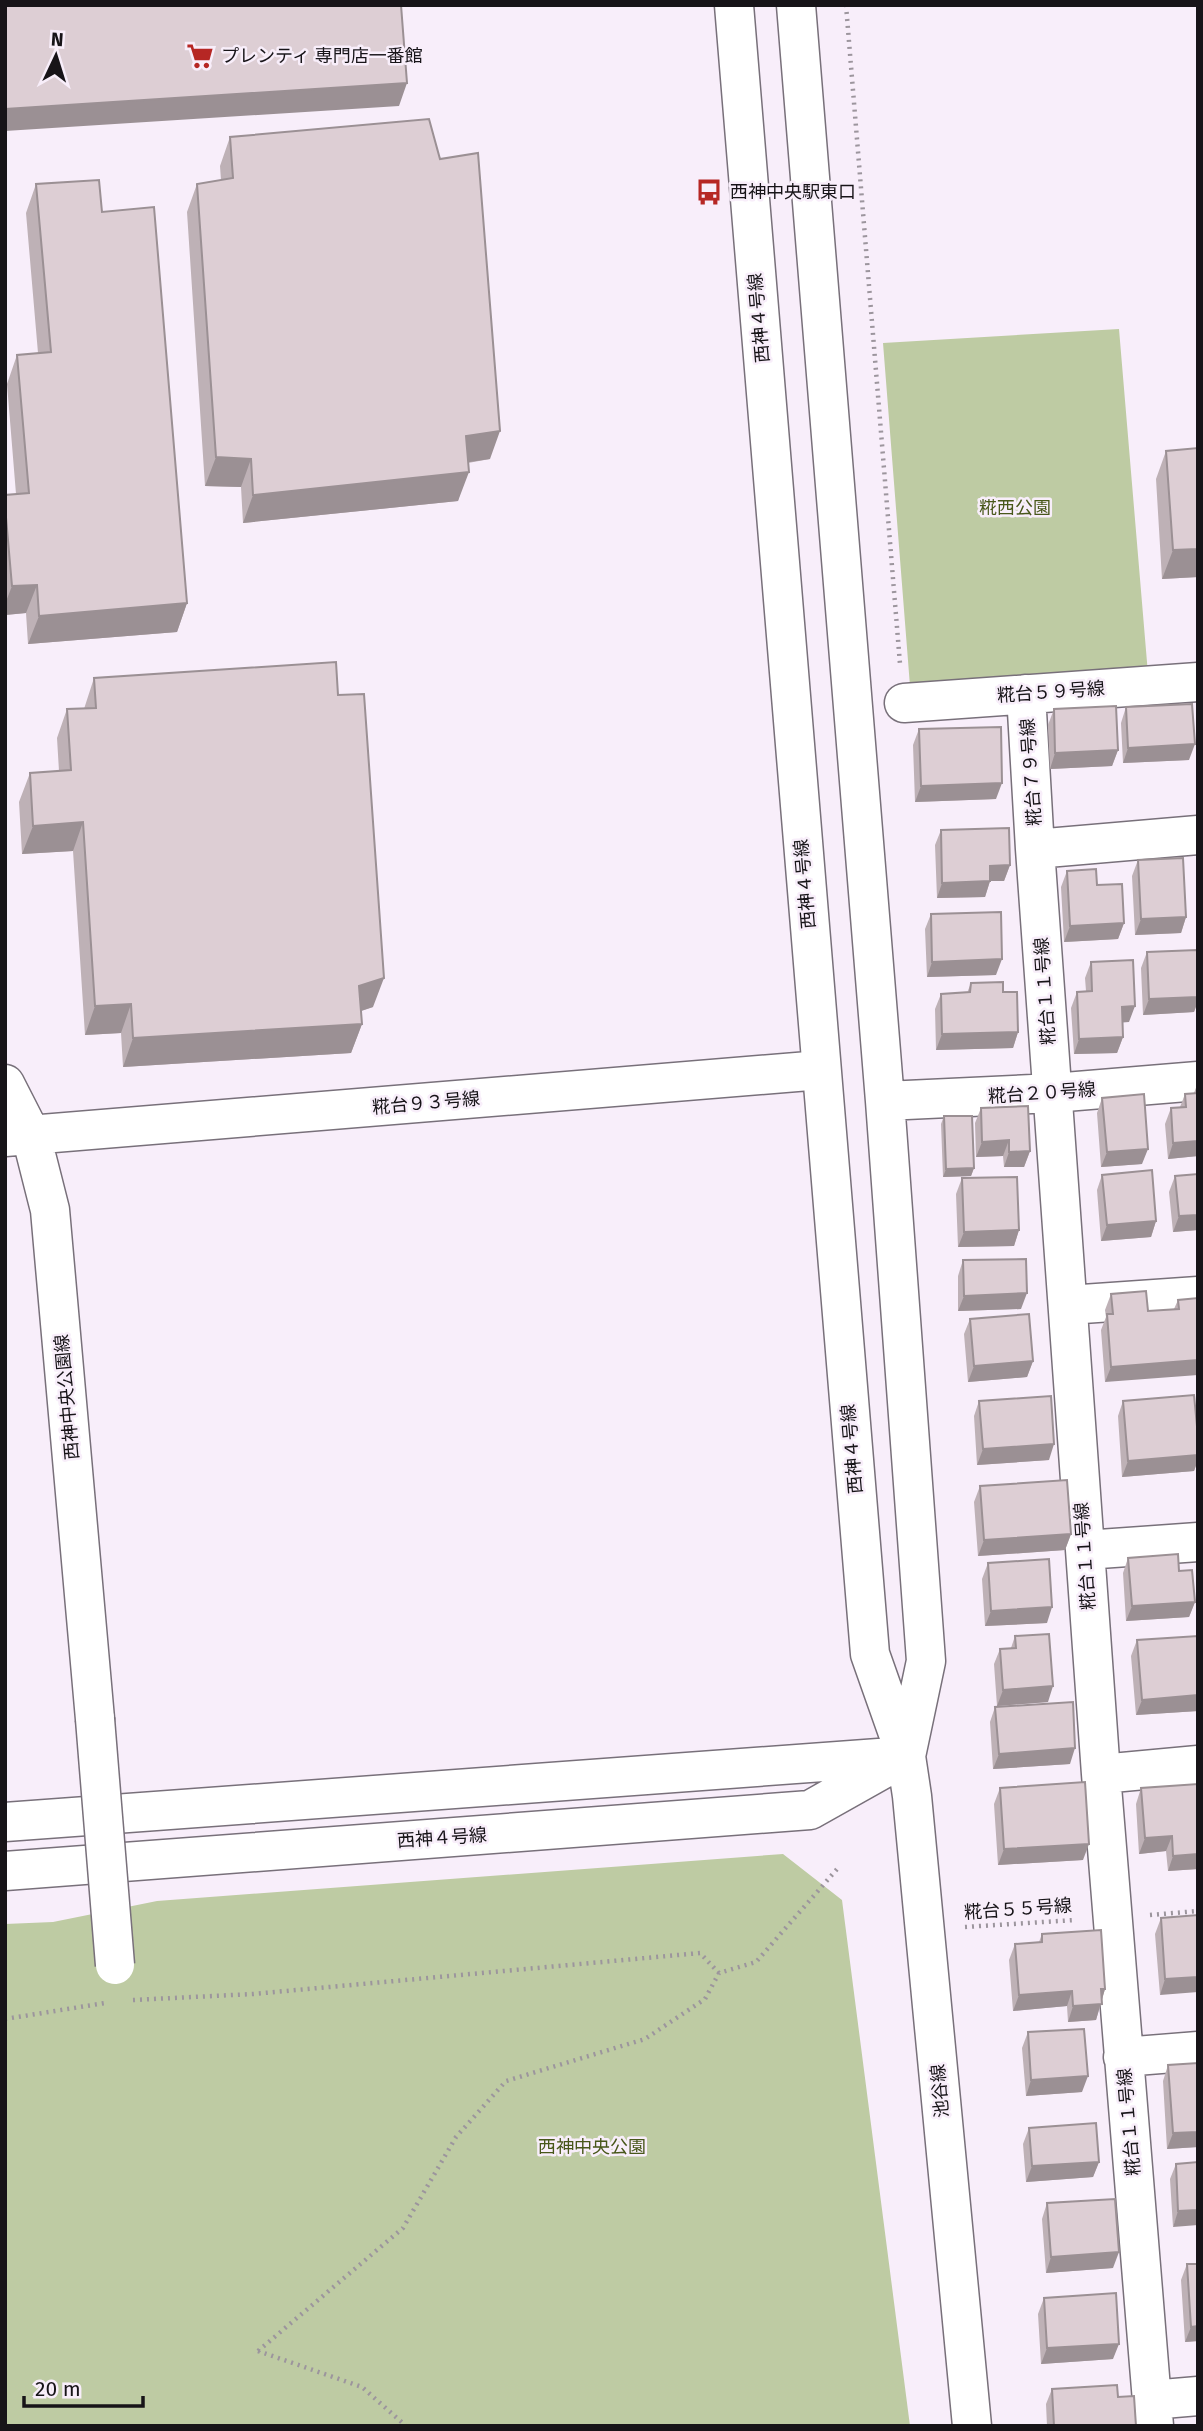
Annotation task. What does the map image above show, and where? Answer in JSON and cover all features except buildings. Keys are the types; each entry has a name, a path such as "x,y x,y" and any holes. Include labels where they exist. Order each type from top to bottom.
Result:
{"street":[{"name":"西神４号線","path":"5,1871 810,1810 906,1756 870,1654 734,5"},
{"path":"5,1822 906,1756 926,1661 885,1101 796,5"},
{"name":"糀台５９号線","path":"904,703 1198,682"},
{"name":"糀台７９号線","path":"1026,694 1035,849"},
{"path":"1035,849 1198,835"},
{"name":"糀台１１号線","path":"1035,849 1101,1774 1152,2413"},
{"name":"糀台９３号線","path":"18,1136 821,1070"},
{"name":"糀台２０号線","path":"885,1101 1053,1093 1198,1081"},
{"name":"西神中央公園線","path":"5,1084 18,1136 50,1210 116,1983"},
{"path":"1068,1305 1198,1296"},
{"path":"1085,1550 1198,1542"},
{"name":"池谷線","path":"906,1756 972,2426"},
{"path":"1101,1774 1198,1765"},
{"path":"1124,2057 1198,2051"},
{"path":"1152,2413 1198,2396"}],"path":[{"path":"846,5 904,703"},
{"path":"405,2426 362,2387 258,2351 403,2228 456,2137 506,2081 645,2039 705,1999 719,1973 756,1962 838,1868"},
{"name":"糀台５５号線","path":"925,1929 1112,1918"},
{"path":"5,2019 116,1983 253,1994 700,1953 719,1973"}],"green space":[{"name":"糀西公園","path":"1119,329 1148,674 910,686 883,343"},
{"name":"西神中央公園","path":"783,1854 842,1900 910,2426 5,2426 5,1924 53,1922 157,1901"}],"place":[{"name":"プレンティ 専門店一番館","path":"200,56"},
{"name":"西神中央駅東口","path":"709,192"}]}
